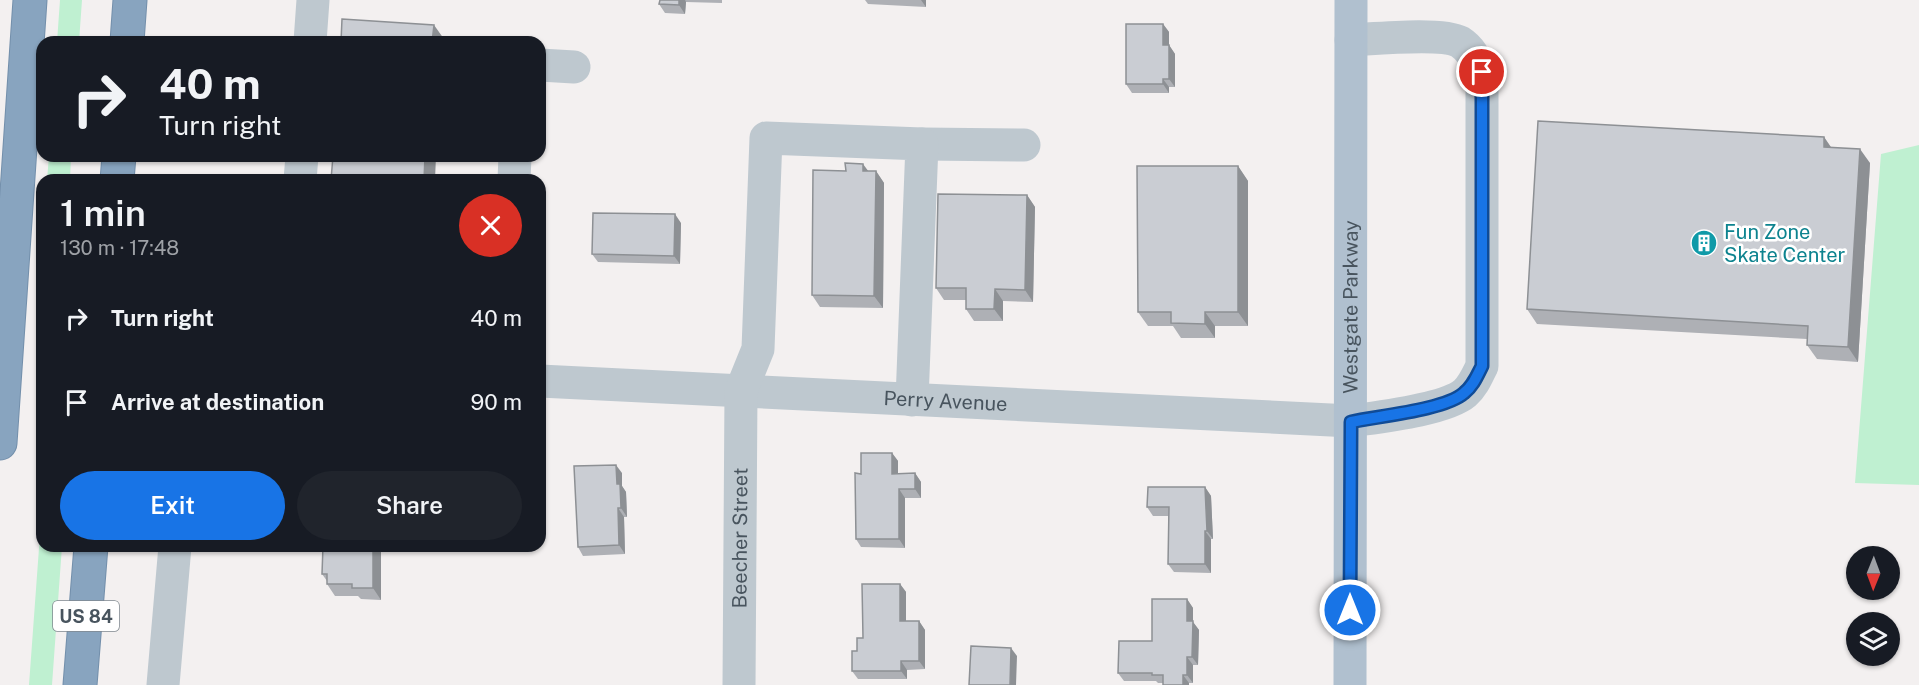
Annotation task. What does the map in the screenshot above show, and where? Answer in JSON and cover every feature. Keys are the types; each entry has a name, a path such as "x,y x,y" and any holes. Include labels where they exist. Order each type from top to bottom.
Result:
{"highway":[{"path":"0,442 30,0"},
{"path":"127,36 130,0"},
{"name":"US 84","path":"80,685 91,552"}],"main road":[{"name":"Westgate Parkway","path":"1350,685 1351,0"}],"street":[{"path":"310,36 313,0"},
{"name":"Perry Avenue","path":"546,381 1351,422 1445,403 1463,395 1475,382 1482,366 1482,72 1473,54 1458,41 1435,37 1350,40"},
{"path":"546,65 574,67"},
{"path":"741,392 758,349 766,138 1024,145"},
{"path":"912,400 922,144"},
{"name":"Beecher Street","path":"740,685 741,392"},
{"path":"163,685 174,552"}],"green space":[{"path":"60,0 82,0 79,36 57,36"},
{"path":"1919,145 1919,485 1855,483 1881,154"},
{"path":"48,162 71,162 70,174 48,174"},
{"path":"39,552 62,552 52,685 29,685"}],"building":[{"path":"660,0 679,0 679,5 659,4"},
{"path":"342,19 434,25 433,36 341,36"},
{"path":"1126,24 1163,24 1163,45 1169,45 1169,79 1163,79 1163,84 1126,84"},
{"name":"Fun Zone Skate Center","path":"1538,121 1824,137 1824,147 1860,149 1848,347 1807,345 1808,326 1527,309"},
{"path":"332,162 425,162 424,174 332,174"},
{"path":"845,163 863,164 863,171 876,171 874,296 812,295 813,170 846,171"},
{"path":"1137,166 1238,166 1238,312 1205,312 1205,324 1171,323 1171,312 1138,312"},
{"path":"938,194 1027,195 1025,290 995,289 994,309 966,309 966,288 936,288"},
{"path":"593,213 675,214 674,256 592,254"},
{"path":"861,453 892,453 892,474 915,473 915,489 899,489 899,539 856,539 855,473 861,474"},
{"path":"616,465 621,508 618,508 619,545 578,547 574,466"},
{"path":"1148,487 1205,487 1207,531 1205,531 1205,564 1168,564 1169,507 1147,507"},
{"path":"323,552 373,552 373,588 352,588 352,584 327,584 327,574 322,574"},
{"path":"862,584 900,584 900,621 919,621 919,661 901,661 901,671 852,671 852,651 857,651 857,638 863,638"},
{"path":"1152,599 1187,599 1187,621 1193,621 1192,657 1187,657 1187,675 1183,675 1183,685 1163,685 1163,675 1118,673 1119,641 1152,641"},
{"path":"971,646 1011,648 1010,685 969,685"}],"place":[{"name":"Fun Zone Skate Center","path":"1704,243"}],"route":[{"path":"1350,610 1351,422 1445,403 1463,395 1475,382 1482,366 1482,72"}]}
